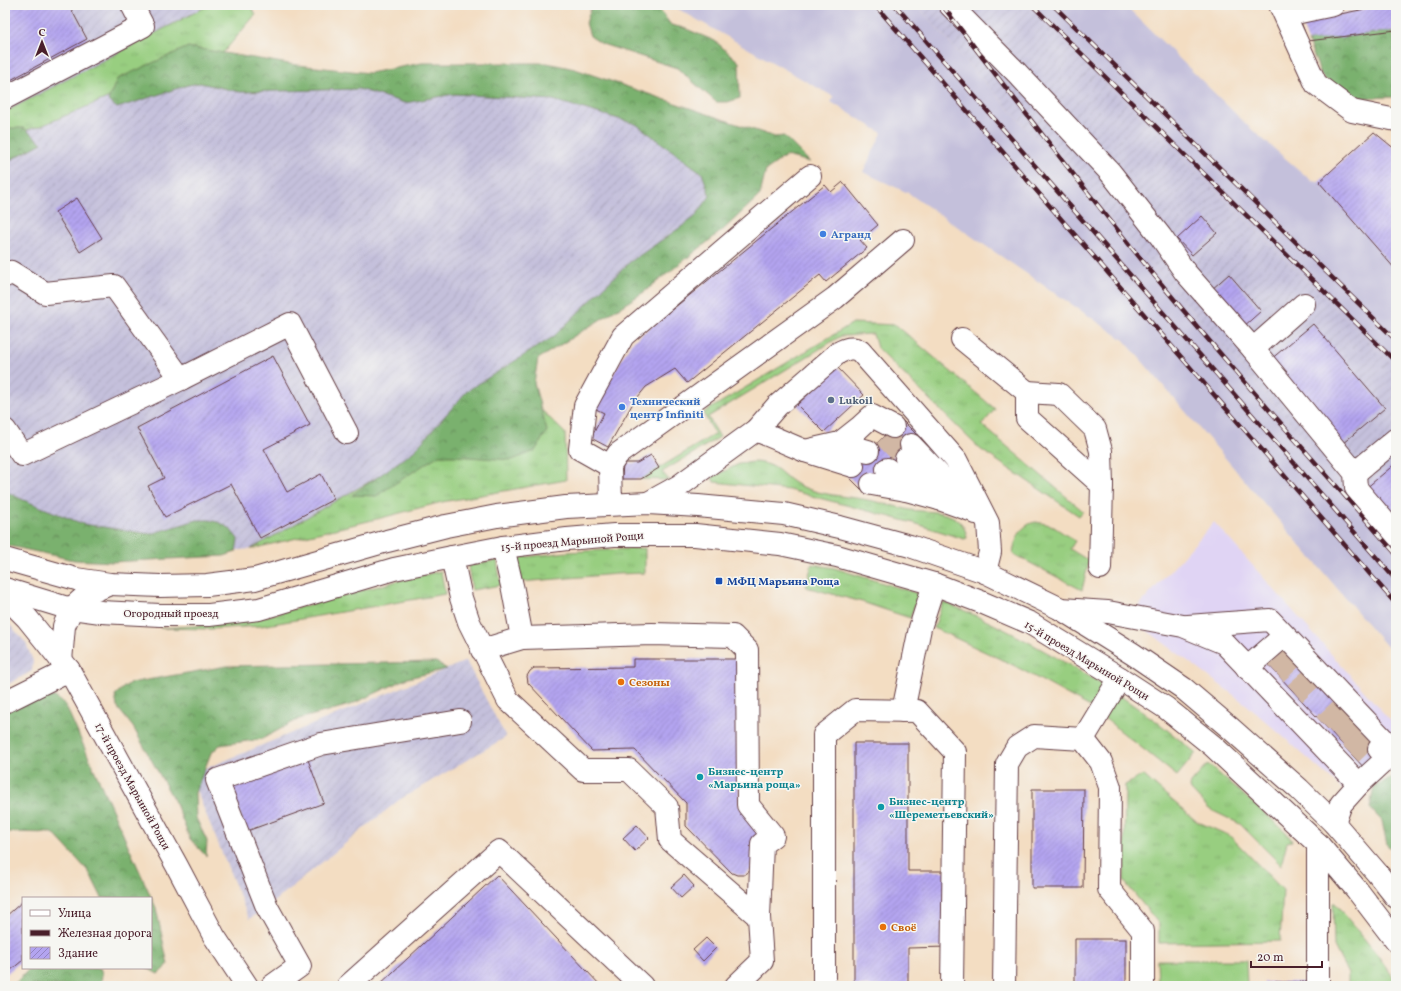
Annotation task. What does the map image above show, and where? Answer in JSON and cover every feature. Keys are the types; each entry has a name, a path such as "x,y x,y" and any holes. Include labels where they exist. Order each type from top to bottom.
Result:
{"main road":[{"path":"5,98 143,26 132,5"},
{"path":"950,5 1017,73 1110,172 1161,237 1185,272 1253,349 1355,473 1356,488 1396,535"},
{"path":"1333,5 1283,10 1316,84 1352,111 1396,120"},
{"path":"810,176 623,336 585,406 580,449 601,455 618,454 835,298 903,240"},
{"path":"5,276 11,272 45,293 114,286 181,379"},
{"path":"1253,349 1304,304"},
{"path":"5,430 22,455 181,379 290,324 347,433"},
{"path":"962,339 1027,392 1059,394 1095,429 1101,451 1102,485 1100,568"},
{"path":"648,503 679,486 756,430 777,406 838,353 846,348 857,349 956,460 981,517 990,552 985,572"},
{"path":"1027,392 1027,418 1102,485"},
{"path":"805,450 840,443 872,416 888,431"},
{"path":"756,430 805,450 861,459 840,443"},
{"path":"1355,473 1396,439"},
{"path":"939,500 907,450 981,517"},
{"path":"601,455 612,504"},
{"path":"879,477 906,490 939,500 981,517"},
{"path":"5,559 76,579 110,584 160,586 207,585 255,579 446,526 497,516 566,507 648,503 784,514 840,527 910,546 985,572 1061,609 1133,654 1183,688 1299,789 1334,823 1396,897"},
{"name":"15-й проезд Марьиной Рощи","path":"452,557 503,547 614,535 695,535 780,544 830,554 934,584 1030,624 1120,678 1166,708 1213,746 1318,844 1357,890 1396,941"},
{"path":"503,547 522,638"},
{"path":"452,557 461,598 469,622 508,700 583,770 629,770 667,807 670,840 759,917"},
{"name":"Огородный проезд","path":"5,589 64,607 101,612 160,615 209,615 259,609 394,569 452,557"},
{"path":"65,666 64,626 72,608 89,593 110,584"},
{"path":"903,711 920,628 934,584"},
{"name":"17-й проезд Марьиной Рощи","path":"5,596 27,618 65,666 177,866 214,936 247,986"},
{"path":"1061,609 1093,610 1183,626 1224,643 1248,668 1280,689 1353,768"},
{"path":"5,702 65,666 74,630 80,620 101,612"},
{"path":"1183,626 1270,620 1306,664 1364,726 1394,752 1353,768"},
{"path":"482,650 522,638 652,634 733,636 747,650 748,805 773,836 762,844 759,917 762,961 736,986"},
{"path":"1248,668 1284,636"},
{"path":"1083,739 1120,678"},
{"path":"824,986 824,735 855,710 917,711 955,752 952,986"},
{"path":"272,986 300,966 267,907 217,780 321,744 460,721"},
{"path":"1004,986 1007,764 1017,747 1034,736 1083,739 1101,762 1110,787 1109,889 1143,931 1143,986"},
{"path":"1334,823 1353,768"},
{"path":"1318,844 1318,986"},
{"path":"348,986 498,851 642,986"}],"shaded area":[{"path":"5,5 249,5 256,14 205,74 356,74 575,71 751,191 397,466 251,549 205,553 5,523"},
{"path":"671,5 917,5 976,73 1145,257 1396,544 1396,657 1124,340 908,193 863,172 882,133 831,102 834,97"},
{"path":"917,5 1027,5 1396,368 1396,544 1145,257 976,73"},
{"path":"1027,5 1125,5 1250,128 1312,181 1319,182 1396,270 1396,368"},
{"path":"1214,522 1396,727 1396,760 1356,801 1247,705 1129,617"},
{"path":"5,619 26,643 33,661 32,671 5,686"},
{"path":"466,661 506,737 399,800 267,907 249,919 190,775"}],"green space":[{"path":"209,5 249,5 256,14 205,74 138,85 41,126 5,136 5,112"},
{"path":"592,5 656,5 671,25 684,28 715,41 739,62 740,98 728,102 716,102 677,68 602,44 590,36 586,23"},
{"path":"1393,31 1396,54 1396,94 1393,97 1363,98 1341,92 1322,77 1308,41"},
{"path":"188,47 289,64 369,73 422,63 547,63 575,69 775,137 784,136 810,162 786,156 766,170 760,195 724,229 644,292 538,359 534,383 547,431 535,451 512,460 439,455 376,496 352,495 414,451 467,391 553,337 630,262 694,218 710,196 702,173 636,124 553,100 454,94 405,103 359,89 240,92 200,83 188,85 117,108 108,100 117,79"},
{"path":"5,128 24,128 42,143 5,163"},
{"path":"853,323 896,325 995,409 982,425 1083,511 1079,516 980,449 877,348 873,334 841,336 708,417 720,437 662,472 669,480 641,479 715,434 703,413"},
{"path":"512,381 565,433 566,480 442,502 251,549 397,466"},
{"path":"753,462 770,465 796,484 817,492 863,499 910,510 947,514 958,520 965,530 967,538 964,539 917,524 789,490 714,482 712,477 739,464"},
{"path":"5,491 83,524 150,534 197,520 209,520 221,523 230,529 238,539 236,552 224,556 112,562 74,560 5,545"},
{"path":"1036,522 1051,525 1075,541 1070,549 1089,561 1082,590 1013,554 1015,543 1020,533 1026,526"},
{"path":"645,548 645,573 521,582 516,558 567,552"},
{"path":"497,560 501,585 472,590 468,566"},
{"path":"812,564 834,568 919,594 910,618 862,602 806,587"},
{"path":"441,571 445,594 261,626 210,629 160,628 210,625 260,618 397,581"},
{"path":"943,602 1006,630 1106,686 1092,708 1013,665 934,628"},
{"path":"436,662 447,669 408,678 350,705 299,719 262,739 220,745 211,753 195,793 196,818 207,841 206,856 190,839 176,804 133,727 117,707 115,695 130,683 227,666"},
{"path":"1119,695 1156,721 1196,753 1177,776 1103,717"},
{"path":"43,696 55,697 65,704 151,897 102,897 89,872 53,833 8,832 5,836 5,710 31,698"},
{"path":"1208,764 1286,832 1292,841 1287,842 1281,865 1240,824 1209,809 1191,790 1191,783"},
{"path":"1143,775 1196,821 1230,836 1283,890 1280,941 1159,943 1159,924 1124,881 1125,785"},
{"path":"1390,778 1396,780 1396,852 1387,845 1382,821 1370,808 1374,787"},
{"path":"152,899 156,908 168,965 158,974 149,969 152,969"},
{"path":"1333,903 1335,903 1376,953 1396,981 1396,986 1348,986 1348,974 1334,946"},
{"path":"1157,960 1246,960 1247,986 1158,986"},
{"path":"29,969 100,969 102,973 101,986 13,986"}],"building":[{"path":"5,5 69,5 87,39 5,83"},
{"path":"1372,5 1396,5 1396,30 1308,41 1301,22 1365,9"},
{"path":"1374,132 1396,150 1396,270 1319,182"},
{"path":"843,182 878,225 860,240 867,248 826,282 820,275 687,383 675,369 646,387 633,403 608,447 591,438 604,413 594,408 631,343 825,185 831,192"},
{"path":"77,198 102,238 80,252 55,212"},
{"path":"1202,216 1217,233 1192,255 1177,239"},
{"path":"1229,274 1261,311 1243,327 1211,290"},
{"path":"1313,324 1385,408 1342,444 1270,360"},
{"path":"273,356 310,425 264,449 287,492 321,474 334,499 260,538 231,484 165,517 148,486 164,478 137,428"},
{"name":"Lukoil","path":"837,367 864,395 824,432 797,405"},
{"path":"901,419 919,437 864,492 846,474"},
{"path":"651,455 659,468 641,479 622,479 623,463 637,463"},
{"path":"1396,463 1396,525 1365,489"},
{"path":"1284,647 1385,755 1367,771 1267,663"},
{"name":"Бизнес-центр «Марьина роща»","path":"633,659 739,659 739,806 764,833 750,871 744,875 732,873 686,826 686,803 635,750 592,751 528,683 527,676 534,668 633,667"},
{"name":"Бизнес-центр «Шереметьевский»","path":"854,743 908,743 908,871 947,871 947,947 908,948 908,986 854,986"},
{"path":"307,757 324,803 247,831 230,785"},
{"path":"1032,789 1084,789 1083,888 1032,888"},
{"path":"637,825 649,838 635,851 623,838"},
{"path":"497,875 601,986 378,986"},
{"path":"684,875 694,886 681,898 671,887"},
{"path":"22,902 22,961 5,975 5,917"},
{"path":"706,938 716,948 703,961 693,950"},
{"path":"1075,939 1126,939 1126,986 1075,986"},
{"path":"1264,982 1308,982 1308,986 1264,986"}],"tunnel":[{"path":"884,436 902,454"},
{"path":"1276,673 1294,657"},
{"path":"1295,693 1313,677"},
{"path":"1324,725 1342,708"},
{"path":"1337,738 1355,723"},
{"path":"1351,754 1368,737"}],"railway":[{"path":"875,5 1396,604"},
{"path":"895,5 1396,580"},
{"path":"942,5 1139,257 1253,391 1396,554"},
{"path":"1032,5 1396,362"},
{"path":"1053,5 1396,340"}],"place":[{"name":"Агранд","path":"823,234"},
{"name":"Lukoil","path":"831,400"},
{"name":"Технический центр Infiniti","path":"622,407"},
{"name":"МФЦ Марьина Роща","path":"719,581"},
{"name":"Сезоны","path":"621,682"},
{"name":"Бизнес-центр «Марьина роща»","path":"700,777"},
{"name":"Бизнес-центр «Шереметьевский»","path":"881,807"},
{"name":"Своё","path":"883,927"}]}
